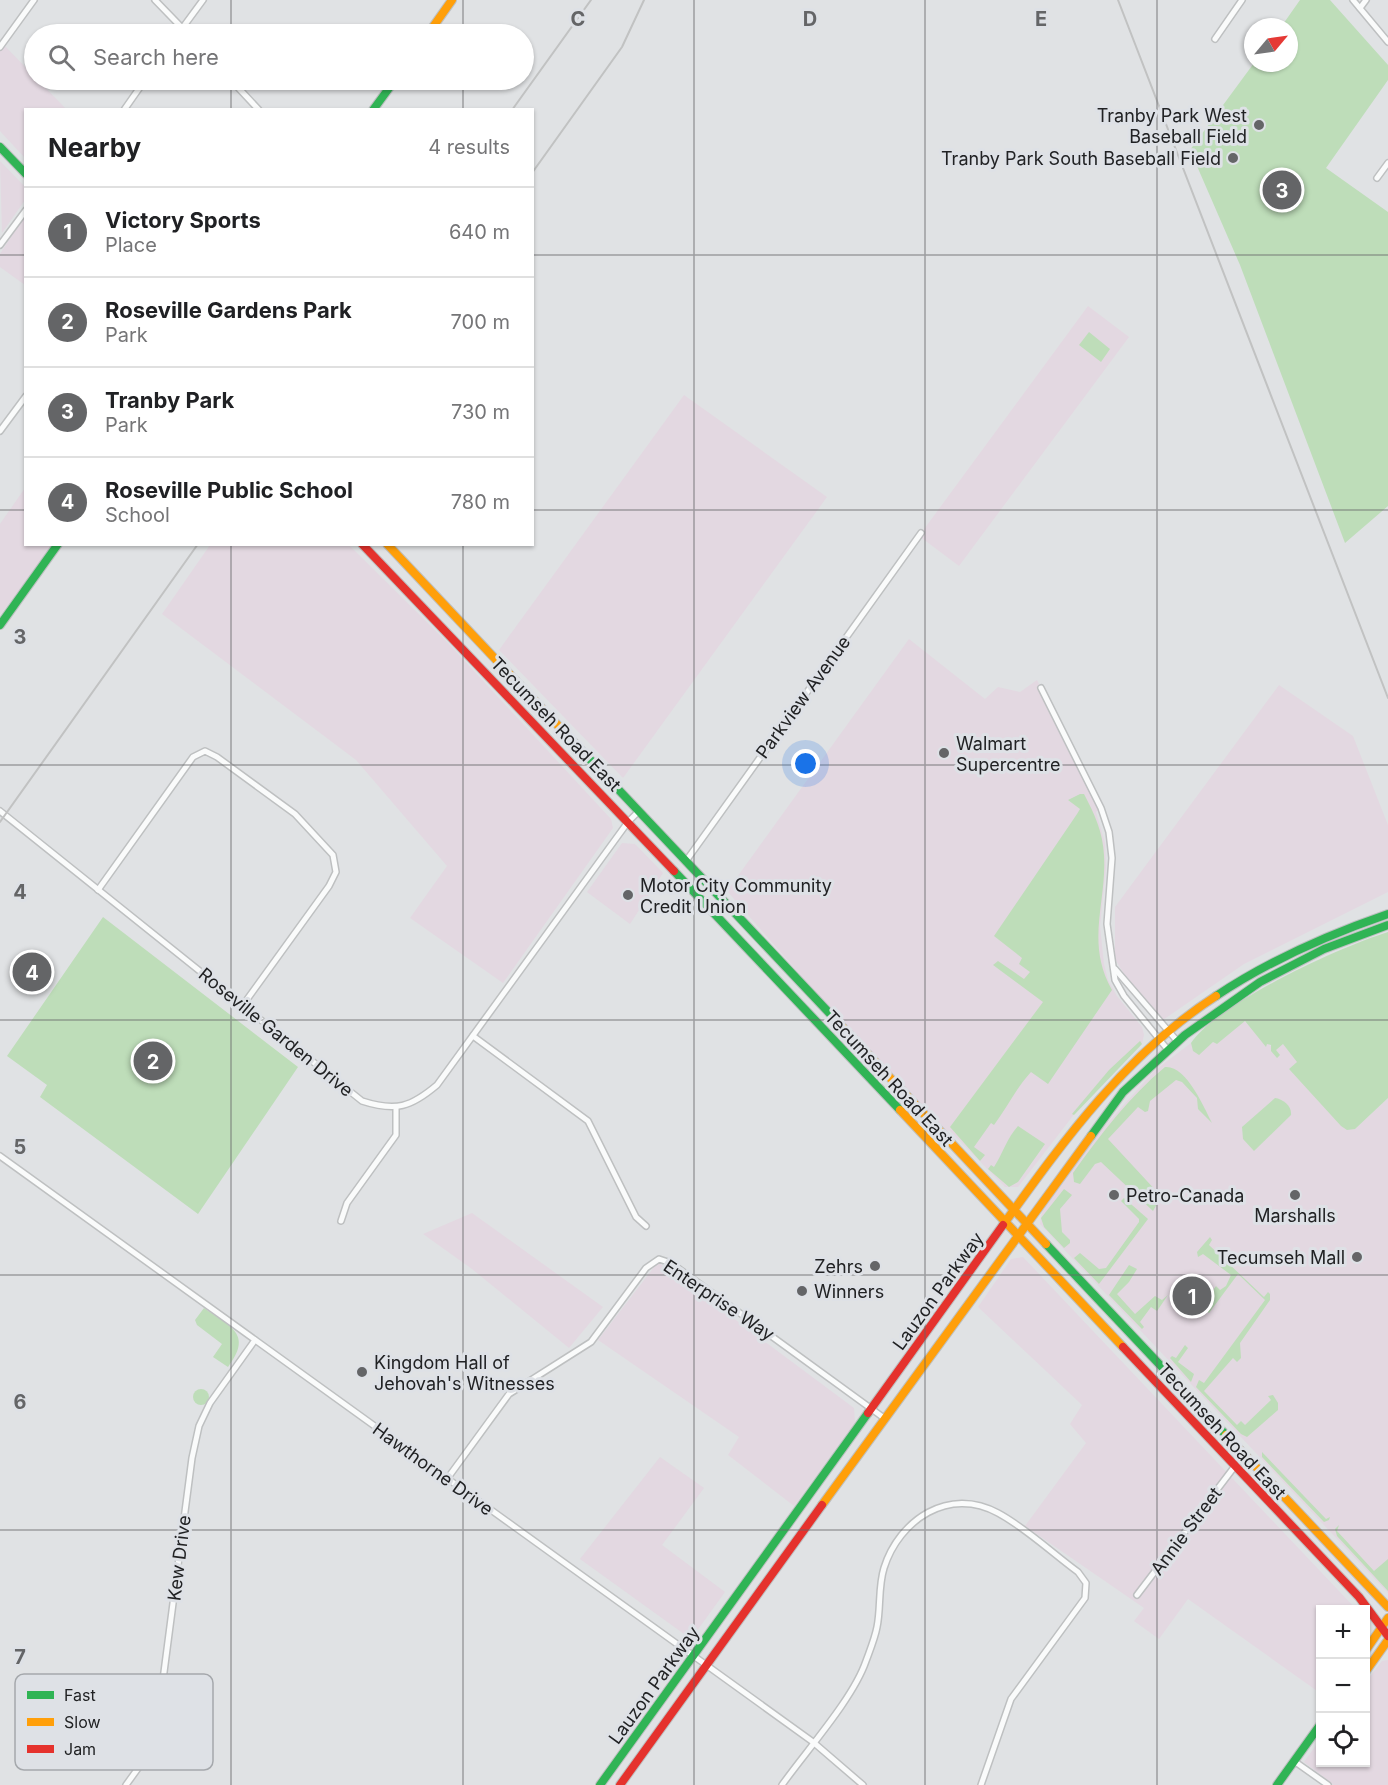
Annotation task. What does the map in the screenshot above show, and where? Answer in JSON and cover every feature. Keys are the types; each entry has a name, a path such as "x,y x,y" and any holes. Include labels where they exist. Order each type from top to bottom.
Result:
{"main road":[{"path":"435,24 452,0"},
{"path":"375,108 388,90"},
{"path":"0,147 24,172"},
{"path":"0,624 57,546"},
{"name":"Tecumseh Road East","path":"364,546 628,822 1016,1236 1359,1597 1388,1638"},
{"name":"Tecumseh Road East","path":"389,546 1388,1607"},
{"name":"Lauzon Parkway","path":"600,1785 1091,1107 1157,1038 1255,970 1317,939 1388,914"},
{"name":"Lauzon Parkway","path":"620,1785 1016,1236 1123,1092 1168,1050 1260,982 1324,949 1388,925"},
{"path":"1370,1643 1388,1618"},
{"path":"1370,1664 1388,1638"},
{"path":"1277,1785 1316,1731"}],"street":[{"path":"0,47 34,0"},
{"path":"155,0 178,24"},
{"path":"185,24 203,0"},
{"path":"1215,39 1242,0"},
{"path":"1353,0 1388,42"},
{"path":"1360,8 1366,0"},
{"path":"125,108 138,90"},
{"path":"241,90 258,108"},
{"path":"1377,178 1388,163"},
{"path":"0,244 24,213"},
{"path":"0,431 24,399"},
{"name":"Parkview Avenue","path":"686,861 921,533"},
{"path":"1041,688 1101,808 1109,832 1112,858 1107,924 1115,980 1124,996 1168,1050"},
{"path":"98,890 193,757 205,751 217,757 295,814 333,855 336,872 329,886 243,1005"},
{"name":"Roseville Garden Drive","path":"0,811 362,1101 379,1107 396,1108"},
{"path":"341,1221 347,1203 396,1136 396,1108 419,1100 437,1084 628,822 639,811"},
{"path":"1115,969 1178,1042"},
{"path":"473,1036 588,1121 636,1217 646,1226"},
{"name":"Hawthorne Drive","path":"0,1156 813,1742 863,1785"},
{"name":"Enterprise Way","path":"447,1479 509,1394 591,1342 646,1268 659,1259 671,1263 884,1418"},
{"name":"Kew Drive","path":"164,1674 192,1458 199,1426 226,1379 255,1340"},
{"name":"Annie Street","path":"1137,1595 1235,1466"},
{"path":"782,1785 852,1690 866,1664 878,1626 883,1569 893,1547 909,1524 926,1513 952,1504 975,1504 997,1512 1078,1572 1086,1583 1084,1598 1011,1699 981,1785"},
{"path":"1294,1761 1328,1785"},
{"name":"Kew Drive","path":"126,1785 137,1770"}],"shaded area":[{"path":"0,41 24,66 24,90 48,90 65,108 24,108 24,157 0,131"},
{"path":"0,161 24,186 24,201 2,233"},
{"path":"24,217 24,284 0,267 0,254"},
{"path":"1088,306 1129,337 959,566 919,536"},
{"path":"684,395 827,497 623,778 499,650"},
{"path":"24,489 24,546 52,546 0,615 0,524"},
{"path":"209,546 350,546 448,643 611,819 613,828 503,983 410,918 447,866 356,760 162,614"},
{"path":"909,639 985,699 998,687 1020,692 1037,680 1101,808 1096,812 1105,843 1106,868 1100,926 1104,964 1108,980 1117,996 1142,1027 1144,1035 1142,1044 1079,1108 1018,1187 1005,1187 949,1130 942,1137 727,891"},
{"path":"1279,685 1353,736 1388,825 1388,892 1244,964 1160,1022 1142,1004 1115,959 1115,907"},
{"path":"622,843 635,844 663,873 630,924 587,892"},
{"path":"1244,1021 1275,1050 1283,1044 1298,1062 1289,1069 1355,1129 1388,1098 1388,1593 1040,1224 1042,1210 1097,1135 1154,1071 1191,1043 1192,1048 1199,1054 1213,1042 1217,1044"},
{"path":"472,1213 603,1307 569,1348 472,1269 423,1234"},
{"path":"1023,1257 1352,1605 1316,1605 1316,1690 1188,1599 1159,1639 1134,1621 1144,1608 1025,1526 1086,1443 1070,1424 1082,1405 978,1307 1011,1259"},
{"path":"658,1262 854,1408 855,1422 794,1506 728,1455 739,1437 598,1340"},
{"path":"660,1457 704,1488 662,1545 725,1592 691,1639 580,1559"},
{"path":"1388,1660 1388,1785 1334,1785 1304,1762 1316,1746 1316,1767 1370,1767 1370,1677 1382,1661"}],"green space":[{"path":"1300,0 1330,0 1388,65 1388,80 1326,168 1388,212 1388,506 1345,543 1240,265 1190,150 1247,72 1298,72 1298,18 1287,18"},
{"path":"1089,332 1110,349 1101,362 1079,345"},
{"path":"1084,794 1094,816 1103,847 1104,873 1098,939 1104,972 1112,990 1048,1084 1031,1072 994,1125 991,1123 974,1147 985,1155 980,1161 950,1127 1043,1002 993,965 998,961 1024,979 1030,972 1019,964 1022,958 994,936 1077,814 1080,809 1068,800"},
{"path":"103,917 298,1067 198,1214 40,1097 47,1085 7,1056"},
{"path":"1388,932 1388,1098 1355,1129 1347,1130 1341,1126 1289,1069 1297,1062 1283,1044 1276,1050 1280,1055 1277,1058 1271,1051 1271,1045 1267,1044 1266,1047 1245,1021 1217,1044 1213,1042 1199,1055 1193,1051 1191,1043 1206,1027 1227,1010 1253,994 1312,963"},
{"path":"1140,1041 1142,1044 1074,1115 1072,1114 1109,1070"},
{"path":"1165,1067 1173,1068 1187,1080 1212,1123 1198,1109 1197,1098 1182,1082 1176,1080 1150,1101 1148,1111 1145,1112 1138,1107 1108,1139 1159,1194 1164,1192 1153,1211 1101,1162 1095,1164 1080,1184 1074,1182 1073,1173 1104,1131 1139,1091"},
{"path":"1275,1098 1286,1104 1291,1115 1254,1151 1243,1139 1242,1127"},
{"path":"1018,1126 1045,1144 1018,1182 1009,1187 988,1169 991,1165 994,1167"},
{"path":"1064,1189 1072,1195 1060,1209 1062,1232 1070,1240 1064,1248 1044,1227 1041,1218"},
{"path":"1124,1198 1148,1219 1099,1284 1074,1258 1080,1253 1099,1269 1106,1268 1139,1222 1139,1219 1121,1201"},
{"path":"1210,1237 1212,1240 1209,1245 1264,1297 1268,1292 1270,1294 1270,1300 1240,1343 1241,1358 1237,1362 1233,1358 1204,1391 1237,1425 1241,1421 1245,1425 1271,1400 1268,1396 1273,1395 1278,1403 1278,1410 1247,1437 1241,1434 1196,1387 1199,1380 1204,1383 1265,1300 1238,1274 1209,1313 1201,1307 1216,1286 1220,1290 1226,1286 1231,1275 1203,1254 1198,1257 1197,1252"},
{"path":"1129,1265 1137,1269 1129,1282 1117,1294 1135,1314 1155,1296 1162,1300 1168,1295 1157,1311 1151,1307 1140,1322 1144,1327 1142,1329 1109,1295"},
{"path":"204,1308 230,1326 239,1339 239,1347 228,1367 213,1357 222,1344 197,1325 195,1320"},
{"path":"1185,1345 1188,1348 1178,1362 1194,1374 1191,1382 1170,1358 1172,1356 1176,1358"},
{"path":"201,1389 207,1391 209,1397 207,1403 201,1405 195,1403 193,1397 195,1391"},
{"path":"1262,1452 1326,1519 1330,1517 1329,1520 1324,1522 1262,1457"},
{"path":"1339,1525 1337,1531 1374,1571 1388,1559 1388,1591 1337,1536 1335,1529"}],"railway":[{"path":"534,79 591,0"},
{"path":"534,170 622,47 644,0"},
{"path":"1118,0 1388,698"},
{"path":"513,108 526,90"},
{"path":"0,822 197,546"}],"traffic: fast":[{"path":"374,108 388,90"},
{"path":"0,147 24,172"},
{"path":"0,625 57,546"},
{"path":"566,734 834,1018"},
{"path":"674,871 900,1110"},
{"path":"1216,996 1299,949 1388,914"},
{"path":"1091,1136 1123,1092 1185,1035 1260,982 1324,949 1388,925"},
{"path":"1046,1244 1226,1435"},
{"path":"600,1785 868,1413"},
{"path":"1277,1785 1316,1731"}],"traffic: slow":[{"path":"435,24 452,0"},
{"path":"389,546 566,734"},
{"path":"1003,1225 1074,1130 1125,1071 1153,1044 1216,996"},
{"path":"834,1018 1046,1244"},
{"path":"900,1110 1123,1347"},
{"path":"822,1505 1091,1136"},
{"path":"1226,1435 1388,1607"},
{"path":"1370,1644 1388,1618"},
{"path":"1370,1665 1388,1640"}],"traffic: jam":[{"path":"364,546 674,871"},
{"path":"868,1413 1003,1225"},
{"path":"1123,1347 1359,1597 1388,1636"},
{"path":"620,1785 822,1505"}],"place":[{"name":"Tranby Park West Baseball Field","path":"1259,125"},
{"name":"Tranby Park South Baseball Field","path":"1233,158"},
{"name":"Tranby Park","path":"1282,190"},
{"name":"Walmart Supercentre","path":"944,753"},
{"name":"Motor City Community Credit Union","path":"628,895"},
{"name":"Roseville Public School","path":"32,972"},
{"name":"Roseville Gardens Park","path":"153,1061"},
{"name":"Petro-Canada","path":"1114,1195"},
{"name":"Marshalls","path":"1295,1195"},
{"name":"Tecumseh Mall","path":"1357,1257"},
{"name":"Zehrs","path":"875,1266"},
{"name":"Winners","path":"802,1291"},
{"name":"Victory Sports","path":"1192,1296"},
{"name":"Kingdom Hall of Jehovah's Witnesses","path":"362,1372"}]}
